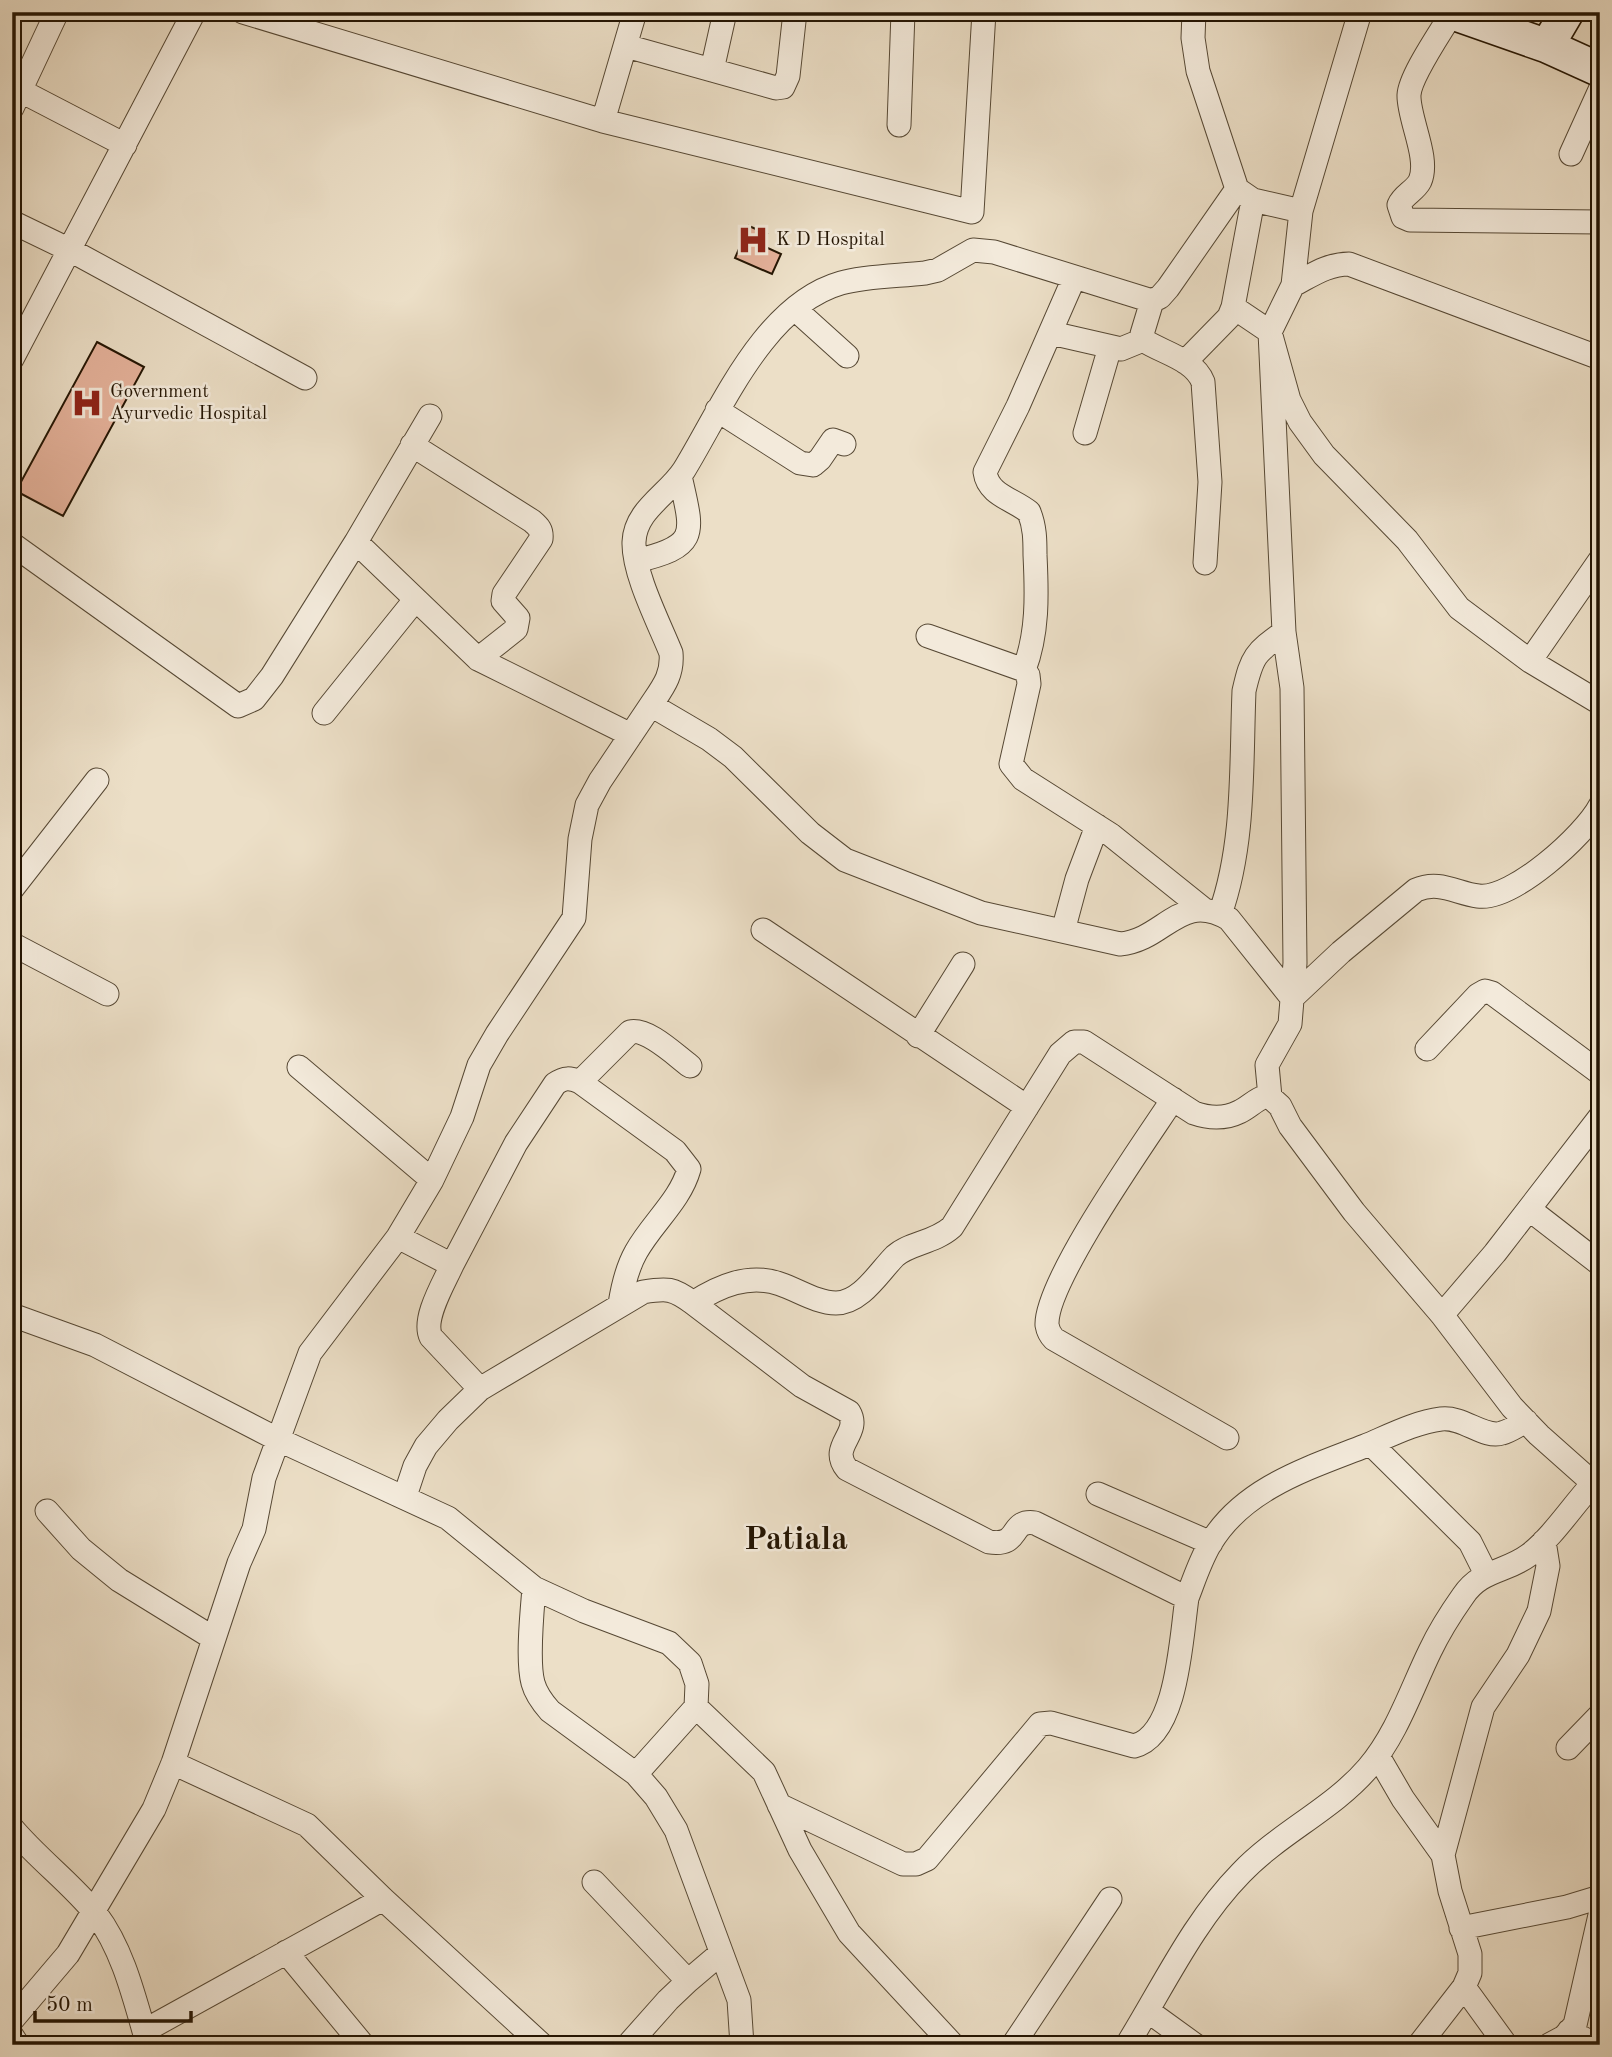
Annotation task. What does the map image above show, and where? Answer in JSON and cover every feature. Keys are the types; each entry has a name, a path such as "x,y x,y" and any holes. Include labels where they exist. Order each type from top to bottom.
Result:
{"street":[{"path":"57,12 15,94 125,145"},
{"path":"12,359 194,12"},
{"path":"243,12 603,121 972,212"},
{"path":"603,121 635,12"},
{"path":"712,70 725,12"},
{"path":"626,46 776,88 783,87 788,76 795,12"},
{"path":"899,125 903,12"},
{"path":"973,250 972,212 984,12"},
{"path":"1185,362 1222,324 1233,307 1245,195 1198,71 1194,45 1194,12"},
{"path":"1126,2045 1196,1929 1240,1873 1263,1852 1354,1784 1378,1756 1431,1649 1473,1583 1486,1574 1516,1564 1531,1554 1598,1481 1512,1407 1442,1314 1354,1212 1290,1126 1280,1106 1270,1097 1267,1065 1290,1024 1295,963 1292,688 1284,632 1270,332 1293,285 1301,211 1360,12"},
{"path":"1547,46 1567,12"},
{"path":"1600,70 1547,46 1451,13 1414,78 1409,93 1420,145 1421,173 1419,183 1405,195 1399,205 1403,217 1410,220 1600,222"},
{"path":"1570,154 1600,90"},
{"path":"1245,195 1301,211"},
{"path":"12,2020 68,1954 155,1809 173,1763 239,1563 254,1529 264,1478 310,1353 398,1237 432,1180 462,1117 480,1065 497,1034 575,918 580,839 587,805 668,680 672,667 671,653 636,561 634,542 637,526 645,513 680,476 717,410 762,343 820,291 843,282 938,270 973,250 994,253 1152,301 1168,288 1245,195"},
{"path":"12,222 70,250 305,379"},
{"path":"1293,285 1326,267 1349,264 1600,358"},
{"path":"1024,670 1032,650 1037,609 1035,533 1029,512 993,491 986,480 985,472 1074,278"},
{"path":"1143,340 1142,334 1152,301"},
{"path":"1233,307 1270,332 1289,400 1300,422 1324,455 1394,524 1460,608 1530,661 1600,703"},
{"path":"796,310 847,356"},
{"path":"1051,332 1110,347 1127,348 1143,340"},
{"path":"1143,340 1185,362 1197,371 1203,383 1210,482 1205,563"},
{"path":"1085,433 1110,347"},
{"path":"717,410 800,463 813,465 833,440 844,444"},
{"path":"12,544 238,706 254,699 272,676 356,542 430,416"},
{"path":"412,445 532,521 540,527 542,533 541,539 503,601 518,618 516,629 478,659"},
{"path":"636,561 666,554 678,548 684,540 689,517 680,476"},
{"path":"356,542 478,659 631,735"},
{"path":"1530,661 1600,560"},
{"path":"324,713 415,600"},
{"path":"651,705 709,739 733,757 810,833 845,860 981,913 1120,944 1130,943 1183,913 1211,911 1227,894 1237,850 1244,691 1258,651 1284,632"},
{"path":"928,636 1024,670 1029,684 1011,764 1023,779 1097,826 1211,911 1229,919 1292,998"},
{"path":"12,889 97,780"},
{"path":"1292,998 1341,952 1416,890 1440,886 1479,897 1492,897 1533,873 1574,840 1600,806"},
{"path":"1063,931 1077,879 1097,826"},
{"path":"763,930 1027,1107"},
{"path":"12,944 107,994"},
{"path":"918,1035 963,964"},
{"path":"1427,1049 1478,995 1485,991 1492,993 1600,1073"},
{"path":"580,1082 619,1041 635,1031 646,1034 690,1066"},
{"path":"693,1303 716,1288 756,1279 779,1283 804,1295 836,1303 850,1300 903,1250 940,1237 952,1227 1060,1054 1074,1042 1084,1042 1094,1047 1204,1117 1220,1117 1239,1112 1257,1099 1270,1097"},
{"path":"299,1067 432,1180"},
{"path":"480,1389 430,1337 430,1317 452,1265 516,1143 555,1084 562,1079 570,1078 580,1082 675,1152 689,1170 685,1183 637,1251 625,1276 620,1304"},
{"path":"1173,1099 1109,1197 1066,1271 1050,1306 1048,1329 1054,1339 1227,1438"},
{"path":"1442,1314 1495,1253 1600,1117"},
{"path":"1529,1209 1600,1264"},
{"path":"398,1237 452,1265"},
{"path":"405,1496 415,1466 426,1446 447,1420 480,1389 643,1292 676,1290 802,1386 849,1412 852,1426 840,1456 847,1469 989,1542 1000,1544 1010,1540 1019,1524 1035,1523 1186,1598"},
{"path":"12,1314 95,1345 277,1439 405,1496 448,1518 534,1588 584,1611 669,1643 690,1663 697,1684 696,1707 636,1774"},
{"path":"779,1805 903,1864 916,1864 927,1860 1040,1724 1051,1723 1134,1746 1151,1739 1159,1728 1172,1696 1186,1598 1211,1543 1245,1504 1258,1494 1280,1481 1443,1418 1461,1420 1493,1434 1502,1433 1526,1421"},
{"path":"1371,1444 1470,1542 1486,1574"},
{"path":"1098,1494 1211,1543"},
{"path":"47,1511 81,1549 119,1580 213,1638"},
{"path":"1443,1855 1482,1707 1518,1655 1539,1611 1548,1566 1544,1541"},
{"path":"534,1588 532,1681 540,1699 550,1711 636,1774 656,1797 676,1830 739,2000 742,2045"},
{"path":"696,1707 764,1772 817,1880 849,1933 953,2045"},
{"path":"1568,1748 1600,1715"},
{"path":"1378,1756 1403,1798 1443,1855 1450,1891 1470,1954 1471,1964 1464,1987 1419,2045"},
{"path":"173,1763 307,1825 542,2045"},
{"path":"12,1828 94,1912 107,1930 117,1950 146,2038 286,1952 383,1899"},
{"path":"594,1882 688,1981"},
{"path":"1461,1928 1567,1908 1600,1897"},
{"path":"1013,2045 1110,1899"},
{"path":"1549,2045 1558,2041 1575,2025 1600,1915"},
{"path":"286,1952 363,2045"},
{"path":"628,2045 667,2000 721,1953"},
{"path":"1464,1987 1506,2045"},
{"path":"1148,2011 1195,2045"},
{"path":"1569,2031 1596,2045"}],"building":[{"path":"749,226 767,234 761,245 781,254 772,274 735,258"},
{"path":"97,342 144,367 63,516 16,491"}],"place":[{"name":"K D Hospital","path":"753,240"},
{"name":"Government Ayurvedic Hospital","path":"87,403"}],"district":[{"name":"Patiala","path":"796,1540"}]}
